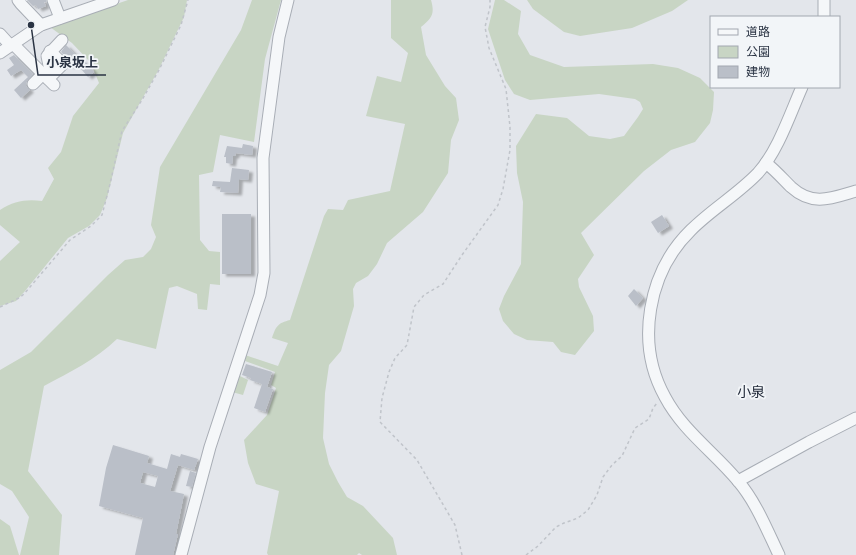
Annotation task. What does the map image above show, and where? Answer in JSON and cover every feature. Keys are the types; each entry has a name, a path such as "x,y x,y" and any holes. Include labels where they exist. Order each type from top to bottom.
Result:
{"street":[{"path":"18,0 41,25"},
{"path":"53,0 60,18"},
{"path":"0,53 41,25 112,0"},
{"path":"181,555 210,447 260,295 264,273 263,158 279,37 288,0"},
{"path":"824,0 824,16"},
{"path":"0,34 49,78"},
{"path":"33,84 49,78 63,64 50,51 62,40"},
{"path":"778,555 756,509 738,481 678,418 665,397 652,363 649,328 653,298 662,272 676,247 704,219 750,181 766,163 802,88"},
{"path":"766,163 793,188 806,196 826,200 856,191"},
{"path":"738,481 856,418"}],"path":[{"path":"0,307 24,294 70,240 91,226 102,215 122,131 159,70 181,25 188,0"},
{"path":"462,555 455,524 417,460 380,422 382,398 389,372 395,358 407,345 414,307 424,295 443,284 498,205 503,190 510,150 510,127 506,89 489,48 485,27 490,7 490,0"},
{"path":"526,555 538,546 556,528 564,523 578,518 588,510 597,495 604,477 612,465 622,456 635,428 649,419 653,408 665,397"}],"green space":[{"path":"128,0 187,0 184,17 159,69 123,133 107,198 100,215 89,226 68,238 16,301 0,306 0,261 20,242 0,225 0,210 20,201 42,201 54,179 48,168 61,152 73,116 99,83 91,63 72,43 50,27"},
{"path":"252,0 281,0 265,59 254,142 220,135 213,172 199,175 200,240 209,251 220,252 220,285 210,284 207,310 198,309 197,294 177,286 169,288 156,349 117,339 100,353 73,371 44,386 28,471 62,515 59,555 20,555 29,517 12,491 0,484 0,370 31,352 125,260 143,257 151,249 156,237 151,225 160,167 241,30"},
{"path":"391,0 431,0 433,9 432,15 421,27 426,55 445,86 456,98 459,120 451,140 448,173 423,212 387,243 377,264 368,276 356,283 353,289 354,306 341,351 329,365 325,393 323,438 329,464 347,497 363,506 393,538 397,555 362,555 359,553 357,555 268,555 267,553 279,491 256,484 248,463 244,440 267,415 276,388 271,385 275,372 245,361 240,376 248,380 243,395 232,392 245,355 278,366 288,343 272,338 278,326 283,322 290,320 324,216 328,209 343,210 348,200 390,191 405,124 366,116 377,76 401,82 408,53 391,38"},
{"path":"495,0 504,0 521,11 518,34 530,55 564,67 653,64 678,68 700,78 714,92 713,110 710,123 695,142 671,150 644,171 581,233 594,255 578,279 579,287 593,316 594,331 575,355 561,352 553,342 527,340 514,334 503,321 499,309 504,296 521,264 523,202 517,173 516,146 536,114 567,118 589,136 610,139 624,136 643,109 640,102 635,99 599,94 530,100 514,94 505,80 488,29"},
{"path":"527,0 688,0 672,11 632,28 580,36 564,32 533,9"},
{"path":"0,519 10,526 19,555 0,555"}],"building":[{"path":"27,0 46,0 46,2 44,2 46,6 38,9 36,5 33,6"},
{"path":"66,45 83,62 85,61 94,72 88,77 75,62 70,66 68,59 61,52"},
{"path":"14,55 33,74 26,83 26,86 30,90 21,98 14,90 28,77 21,70 11,76 7,70 14,65 9,58"},
{"path":"243,144 253,146 252,155 236,153 235,156 233,156 232,164 226,163 226,157 224,157 227,146 242,148"},
{"path":"232,168 249,170 248,180 239,179 238,193 220,192 221,187 212,186 213,181 230,182"},
{"path":"222,214 251,214 251,274 222,274"},
{"path":"662,215 669,226 658,233 651,222"},
{"path":"634,289 643,298 636,306 628,296"},
{"path":"246,364 272,372 267,387 273,389 265,412 254,408 262,384 250,380 251,378 242,375"},
{"path":"113,445 149,456 147,463 167,469 171,454 180,457 181,454 198,459 194,470 178,465 170,491 184,494 173,555 135,555 143,518 99,506 106,468","holes":["143,472 158,476 155,487 140,483"]},
{"path":"190,471 196,473 192,487 186,486"}],"place":[{"name":"小泉坂上","path":"31,25"}],"district":[{"name":"小泉","path":"751,392"}]}
